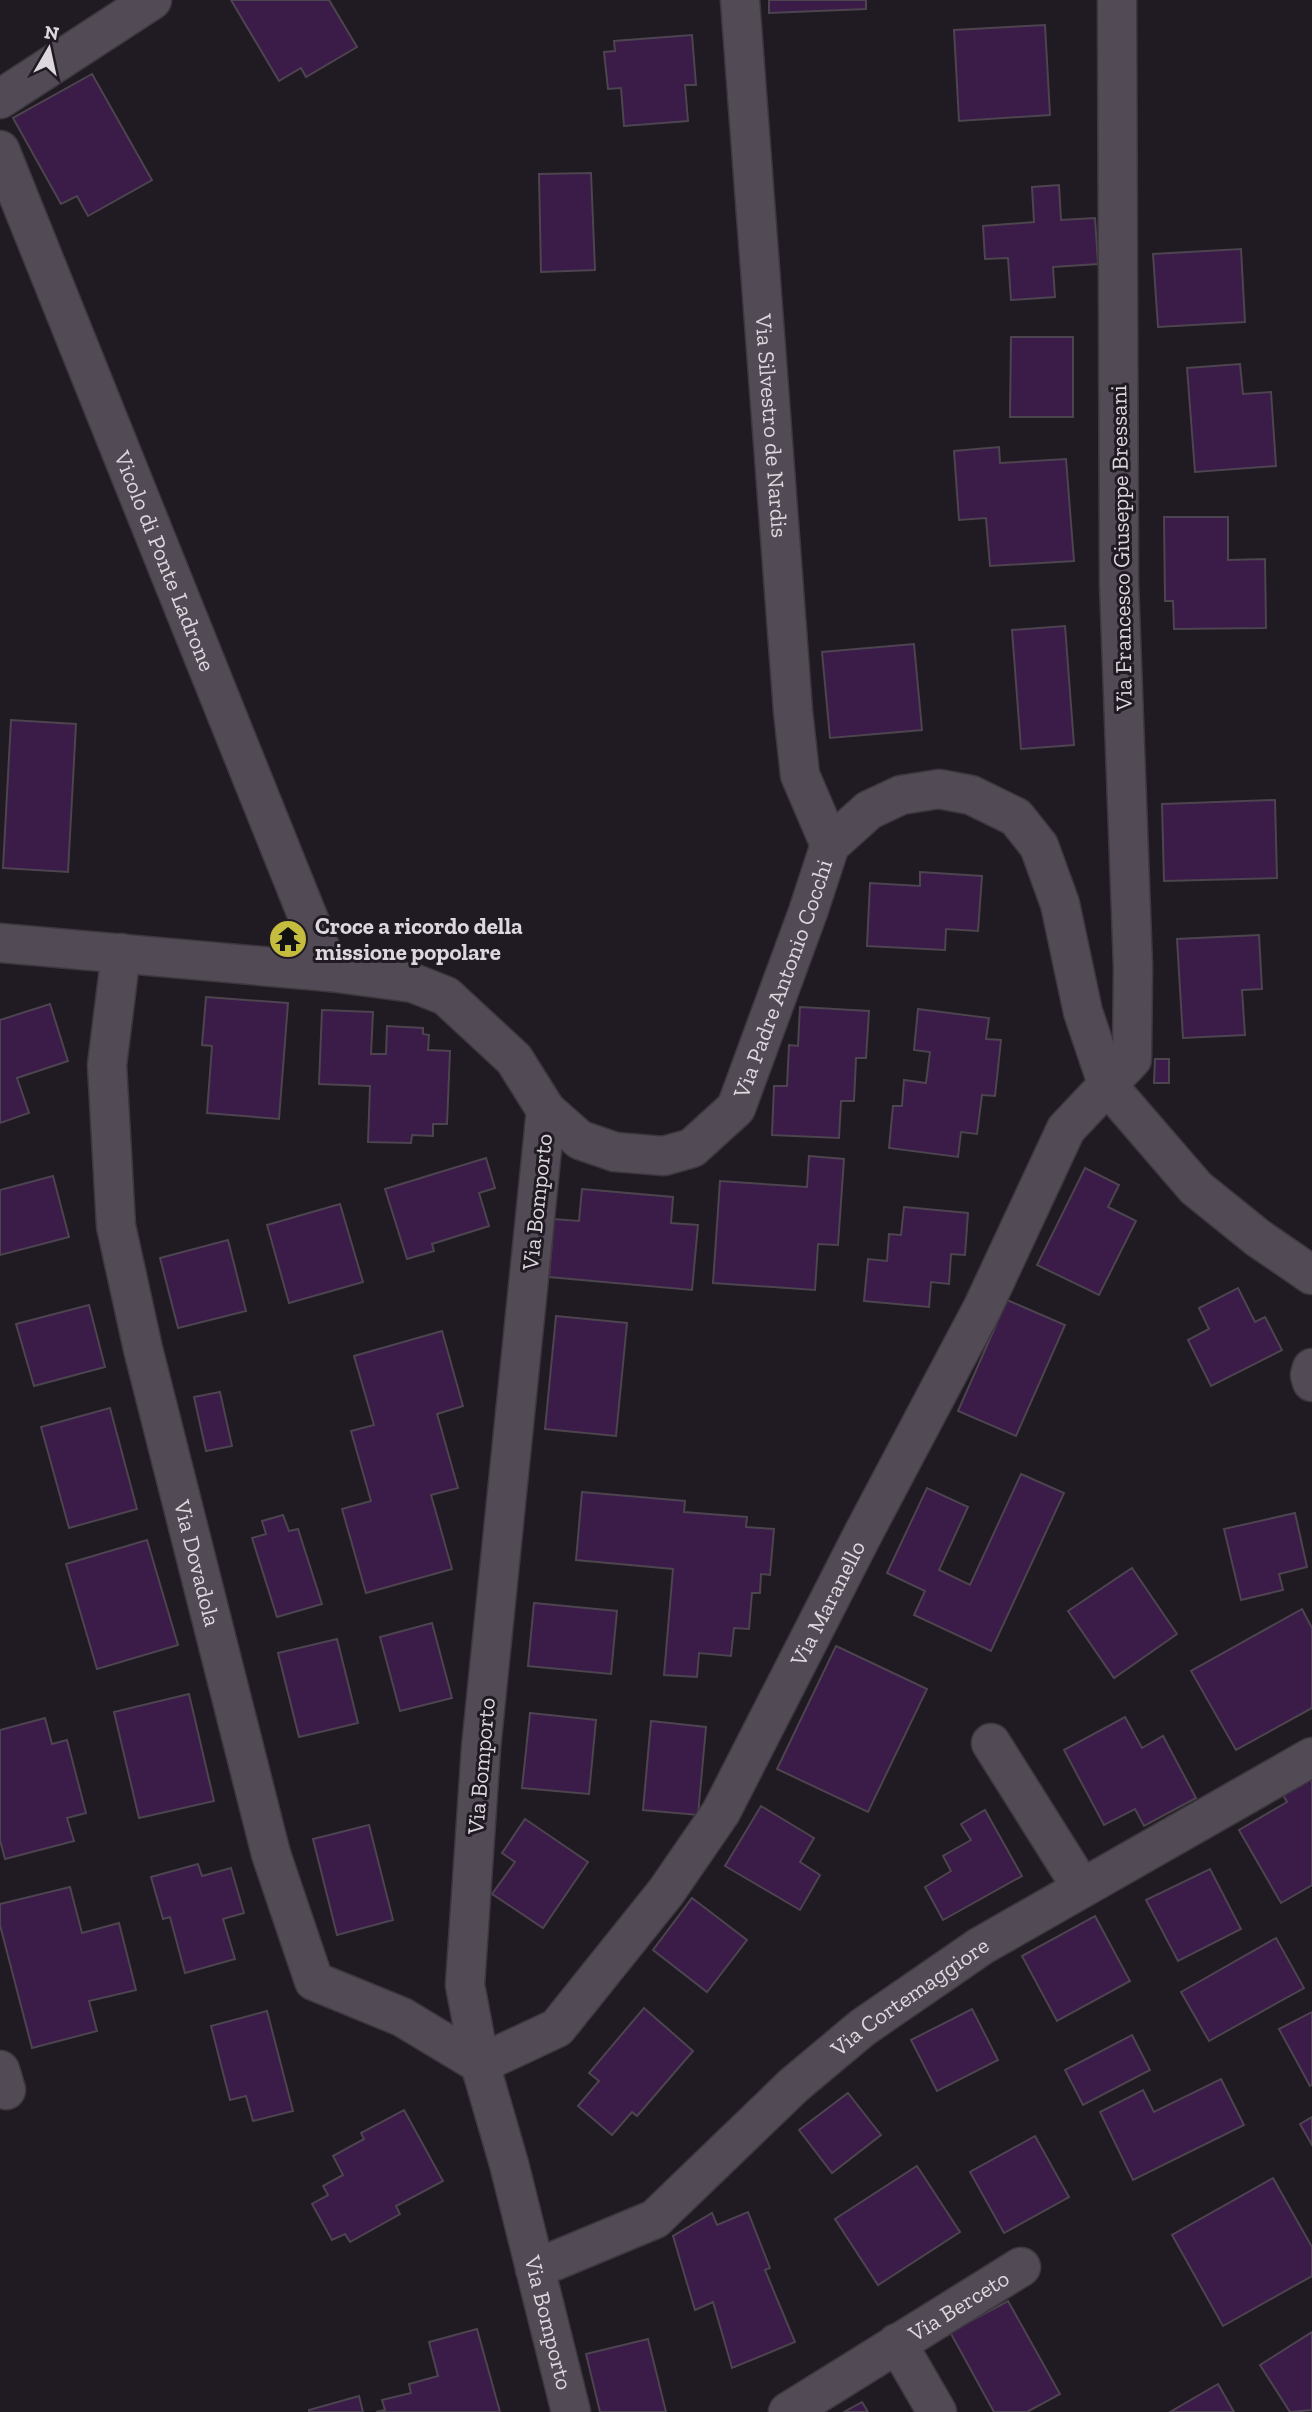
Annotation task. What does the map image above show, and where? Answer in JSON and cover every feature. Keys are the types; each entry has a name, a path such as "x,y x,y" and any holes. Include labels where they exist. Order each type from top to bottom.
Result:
{"street":[{"name":"Via Silvestro de Nardis","path":"740,0 795,737 800,775 830,845"},
{"name":"Via Francesco Giuseppe Bressani","path":"1108,1086 1132,1059 1133,967 1119,583 1117,0"},
{"path":"0,99 138,4"},
{"name":"Vicolo di Ponte Ladrone","path":"0,150 330,972"},
{"name":"Via Padre Antonio Cocchi","path":"0,943 330,972 413,983 446,996 514,1059 546,1110 580,1140 615,1152 664,1156 692,1149 736,1108 830,845 869,810 901,794 939,789 971,795 1016,817 1039,846 1060,904 1083,1012 1108,1086 1196,1188 1258,1238 1312,1275"},
{"name":"Via Dovadola","path":"121,954 107,1065 116,1226 143,1349 271,1854 314,1982 402,2017 480,2064"},
{"name":"Via Maranello","path":"480,2064 557,2028 666,1892 721,1812 983,1307 1066,1129 1108,1086"},
{"name":"Via Bomporto","path":"546,1110 481,1748 465,1985 480,2064 509,2164 571,2412"},
{"path":"1312,1368 1312,1382"},
{"path":"991,1743 1082,1888"},
{"name":"Via Cortemaggiore","path":"535,2269 655,2219 794,2085 862,2028 981,1946 1312,1757"},
{"name":"Via Berceto","path":"788,2412 1021,2267"},
{"name":"Via Berceto","path":"897,2343 937,2412"}],"building":[{"path":"231,0 329,0 357,47 306,77 301,68 279,81"},
{"path":"769,0 866,0 866,9 769,13"},
{"path":"1045,25 1050,115 959,121 954,30"},
{"path":"692,35 696,85 685,85 688,121 624,126 621,88 608,89 604,52 615,51 614,41"},
{"path":"92,74 152,180 88,216 77,196 61,204 13,118"},
{"path":"591,173 595,270 541,272 539,174"},
{"path":"1059,185 1061,220 1095,218 1098,264 1053,267 1055,297 1011,300 1008,258 985,259 983,226 1034,222 1032,187"},
{"path":"1241,249 1245,322 1158,327 1153,254"},
{"path":"1011,337 1073,337 1073,417 1010,417"},
{"path":"1240,364 1243,394 1271,392 1276,466 1195,472 1187,368"},
{"path":"999,447 1000,463 1066,459 1074,561 990,566 986,518 959,520 954,451"},
{"path":"1164,517 1228,517 1228,560 1265,559 1266,628 1174,629 1173,601 1165,601"},
{"path":"1065,626 1074,745 1021,749 1012,630"},
{"path":"914,644 922,730 830,738 822,652"},
{"path":"11,720 76,724 68,872 3,868"},
{"path":"1275,800 1277,878 1164,881 1162,804"},
{"path":"920,872 982,876 978,931 946,929 945,950 867,946 870,883 920,886"},
{"path":"1259,935 1262,989 1242,990 1245,1035 1183,1038 1177,939"},
{"path":"206,997 288,1003 279,1119 207,1113 212,1046 202,1045"},
{"path":"50,1004 68,1061 17,1078 29,1113 0,1123 0,1020"},
{"path":"800,1007 869,1011 866,1058 856,1058 854,1101 841,1101 839,1138 772,1135 774,1086 787,1086 789,1045 798,1046"},
{"path":"918,1009 989,1018 986,1039 1001,1040 995,1096 982,1095 977,1134 961,1132 958,1157 889,1148 893,1106 902,1106 904,1080 926,1083 930,1052 914,1050"},
{"path":"322,1010 373,1012 371,1054 386,1054 387,1026 423,1028 423,1034 429,1035 428,1050 450,1051 447,1124 433,1124 433,1136 412,1135 411,1143 368,1142 370,1086 319,1084"},
{"path":"1155,1059 1169,1059 1169,1083 1154,1083"},
{"path":"809,1156 844,1159 838,1245 818,1244 815,1290 713,1283 720,1181 807,1187"},
{"path":"486,1158 495,1188 479,1193 489,1226 432,1244 434,1251 407,1259 385,1189"},
{"path":"1085,1168 1119,1185 1108,1207 1136,1221 1099,1295 1037,1265"},
{"path":"53,1176 69,1237 0,1255 0,1190"},
{"path":"582,1189 673,1197 671,1223 698,1225 692,1290 549,1277 554,1219 579,1221"},
{"path":"340,1204 363,1282 289,1303 267,1225"},
{"path":"904,1207 968,1213 965,1255 951,1254 949,1284 931,1282 929,1307 864,1301 868,1259 887,1261 889,1234 901,1235"},
{"path":"228,1240 246,1311 178,1328 160,1258"},
{"path":"1238,1288 1255,1322 1265,1317 1282,1350 1211,1386 1188,1340 1209,1329 1199,1308"},
{"path":"1007,1300 1065,1325 1016,1436 958,1411"},
{"path":"89,1305 105,1367 34,1386 16,1324"},
{"path":"556,1316 627,1323 616,1436 545,1429"},
{"path":"442,1331 463,1406 437,1414 458,1488 431,1495 452,1569 366,1593 342,1509 371,1501 351,1431 374,1425 354,1356"},
{"path":"220,1392 232,1446 206,1451 194,1397"},
{"path":"110,1408 137,1509 69,1528 41,1427"},
{"path":"1021,1474 1064,1493 991,1651 914,1615 925,1591 887,1573 927,1488 968,1507 939,1570 970,1585"},
{"path":"582,1492 685,1501 684,1512 747,1517 746,1527 774,1529 770,1575 761,1574 760,1593 752,1593 749,1629 734,1628 731,1656 699,1653 697,1677 664,1675 673,1569 576,1560"},
{"path":"1295,1513 1307,1567 1279,1574 1283,1590 1241,1600 1224,1529"},
{"path":"283,1515 289,1531 298,1529 322,1604 277,1617 252,1538 266,1534 262,1521"},
{"path":"147,1540 178,1645 97,1669 66,1564"},
{"path":"1132,1568 1177,1634 1114,1678 1068,1611"},
{"path":"534,1603 617,1611 611,1674 528,1666"},
{"path":"1302,1609 1312,1628 1312,1708 1236,1750 1191,1671"},
{"path":"432,1623 452,1698 400,1711 380,1637"},
{"path":"337,1639 358,1723 299,1737 278,1653"},
{"path":"836,1646 927,1689 868,1812 777,1769"},
{"path":"189,1694 214,1801 139,1818 114,1712"},
{"path":"530,1713 596,1720 589,1794 522,1788"},
{"path":"1125,1717 1142,1748 1163,1736 1196,1798 1144,1826 1135,1809 1104,1825 1064,1750"},
{"path":"45,1718 52,1744 67,1740 86,1813 67,1818 74,1841 5,1859 0,1840 0,1730"},
{"path":"651,1721 706,1727 698,1815 643,1810"},
{"path":"1312,1769 1312,1885 1281,1903 1239,1830 1287,1802 1279,1788"},
{"path":"761,1806 814,1838 800,1862 820,1875 800,1910 725,1866"},
{"path":"985,1810 1022,1876 943,1920 925,1887 951,1871 943,1856 971,1840 961,1824"},
{"path":"525,1819 588,1862 543,1928 492,1894 515,1862 502,1853"},
{"path":"369,1825 393,1920 337,1935 313,1839"},
{"path":"198,1864 202,1876 231,1868 244,1913 223,1919 235,1959 185,1973 170,1917 163,1919 151,1877"},
{"path":"1210,1869 1241,1929 1178,1961 1146,1900"},
{"path":"70,1887 82,1933 119,1923 136,1990 89,2001 97,2031 32,2048 0,1925 0,1904"},
{"path":"692,1898 747,1940 707,1992 653,1950"},
{"path":"1095,1916 1130,1981 1057,2021 1022,1956"},
{"path":"1276,1938 1304,1988 1209,2041 1181,1992"},
{"path":"644,2008 693,2051 637,2116 632,2112 612,2135 578,2106 599,2081 589,2073"},
{"path":"972,2009 998,2060 937,2091 911,2040"},
{"path":"267,2011 293,2111 253,2121 246,2096 230,2100 211,2026"},
{"path":"1312,2012 1312,2085 1310,2086 1279,2029"},
{"path":"1132,2035 1150,2070 1083,2105 1065,2070"},
{"path":"1221,2079 1244,2125 1133,2180 1100,2112 1143,2090 1154,2112"},
{"path":"848,2093 881,2135 832,2173 799,2130"},
{"path":"404,2110 443,2181 396,2206 400,2214 350,2242 345,2234 332,2240 312,2204 328,2195 323,2186 343,2175 333,2156 364,2139 361,2133"},
{"path":"1312,2117 1312,2145 1300,2124"},
{"path":"1035,2136 1069,2197 1004,2233 970,2172"},
{"path":"917,2166 960,2232 878,2285 835,2219"},
{"path":"1273,2178 1312,2247 1312,2276 1223,2326 1172,2235"},
{"path":"748,2212 770,2268 765,2270 795,2342 732,2368 713,2302 695,2310 673,2236 712,2213 717,2225"},
{"path":"1008,2301 1060,2394 1027,2412 994,2412 950,2332"},
{"path":"477,2329 500,2412 376,2412 385,2410 382,2400 411,2393 409,2384 438,2376 429,2342"},
{"path":"1312,2332 1312,2410 1290,2412 1260,2365"},
{"path":"648,2339 666,2412 600,2412 586,2354"},
{"path":"1218,2384 1234,2412 1170,2412"},
{"path":"359,2396 363,2412 309,2412 309,2410"},
{"path":"862,2402 868,2412 844,2412"}],"place":[{"name":"Croce a ricordo della missione popolare","path":"288,939"}]}
